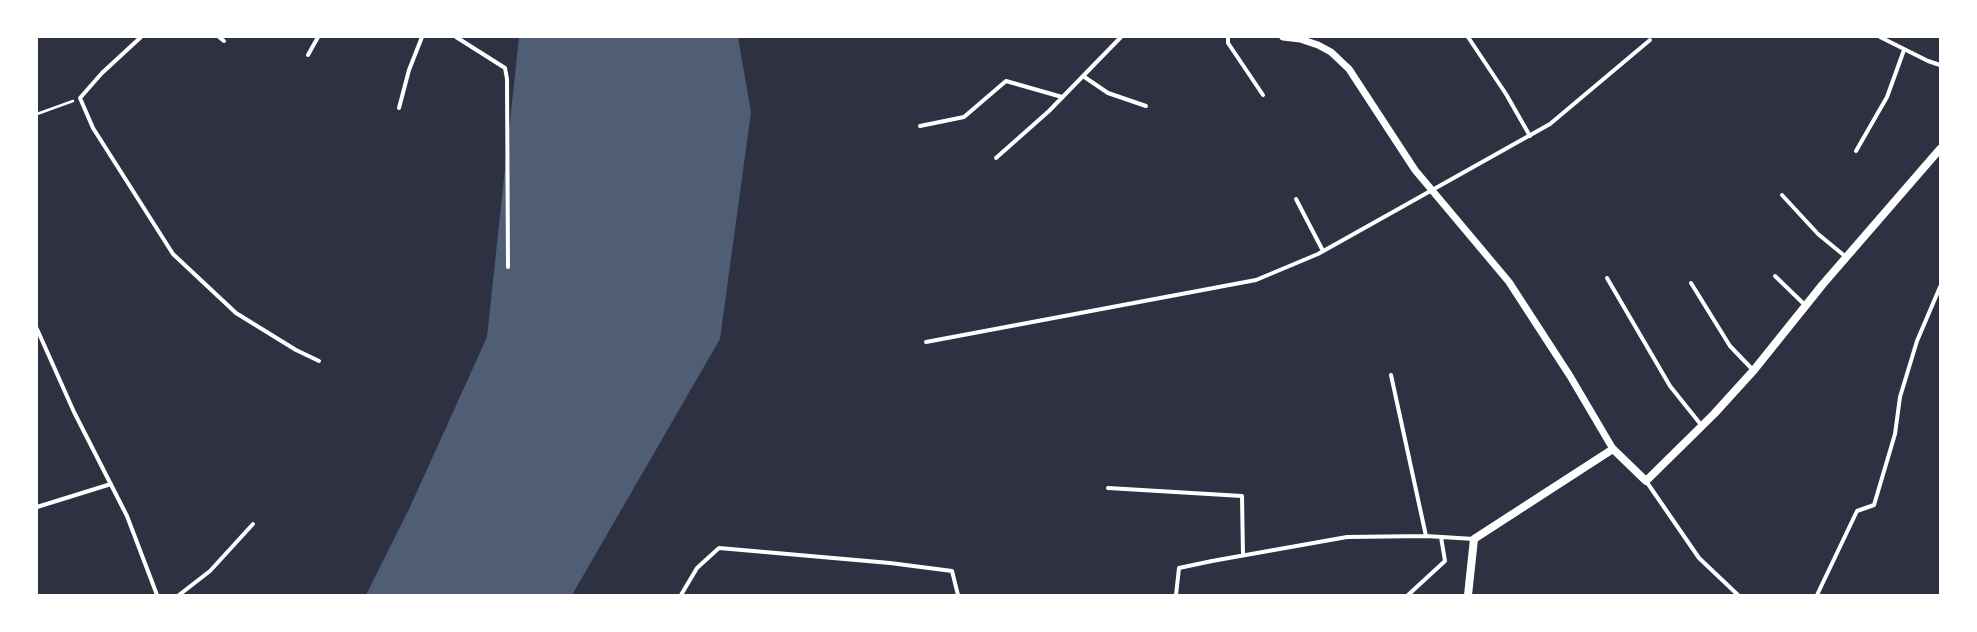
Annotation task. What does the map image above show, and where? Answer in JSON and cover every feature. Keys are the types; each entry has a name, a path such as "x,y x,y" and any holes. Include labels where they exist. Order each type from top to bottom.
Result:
{"main road":[{"path":"1468,595 1474,539 1613,449 1646,481 1702,426 1754,370 1805,305 1939,153"}],"street":[{"path":"141,37 102,73 80,98 92,128 173,254 236,313 296,350 319,361"},
{"path":"219,37 224,41"},
{"path":"308,55 318,37"},
{"path":"399,108 409,70 422,37"},
{"path":"456,37 505,68 507,79 508,267"},
{"path":"996,158 1062,97 1121,37"},
{"path":"1228,37 1228,43 1263,95"},
{"path":"1283,37 1300,39 1318,45 1331,52 1349,69 1415,170 1509,282 1570,376 1613,449"},
{"path":"1468,37 1506,94 1530,136"},
{"path":"1880,37 1904,50 1940,66"},
{"path":"926,342 1256,280 1324,251 1384,218 1431,189 1481,164 1550,124 1650,40"},
{"path":"1856,151 1887,97 1904,50"},
{"path":"1083,76 1108,93 1146,106"},
{"path":"920,126 964,118 1006,81 1062,97"},
{"path":"1782,195 1818,234 1846,257"},
{"path":"1296,199 1324,251"},
{"path":"1775,276 1805,305"},
{"path":"1607,278 1670,386 1702,426"},
{"path":"1691,283 1730,346 1754,370"},
{"path":"1817,595 1857,511 1874,505 1895,434 1900,398 1917,341 1940,287"},
{"path":"37,329 74,412 127,516 157,595"},
{"path":"1391,375 1426,536"},
{"path":"1646,481 1699,558 1738,595"},
{"path":"37,507 110,484"},
{"path":"1108,488 1242,496 1243,555"},
{"path":"179,595 210,571 253,524"},
{"path":"1176,595 1179,568 1243,555 1347,537 1426,536 1474,539"},
{"path":"1408,595 1445,561 1441,537"},
{"path":"681,595 697,568 719,548 890,563 952,571 958,595"}],"path":[{"path":"37,114 80,98"}],"water":[{"path":"519,37 738,37 751,112 720,339 572,595 366,595 410,507 487,337"}]}
